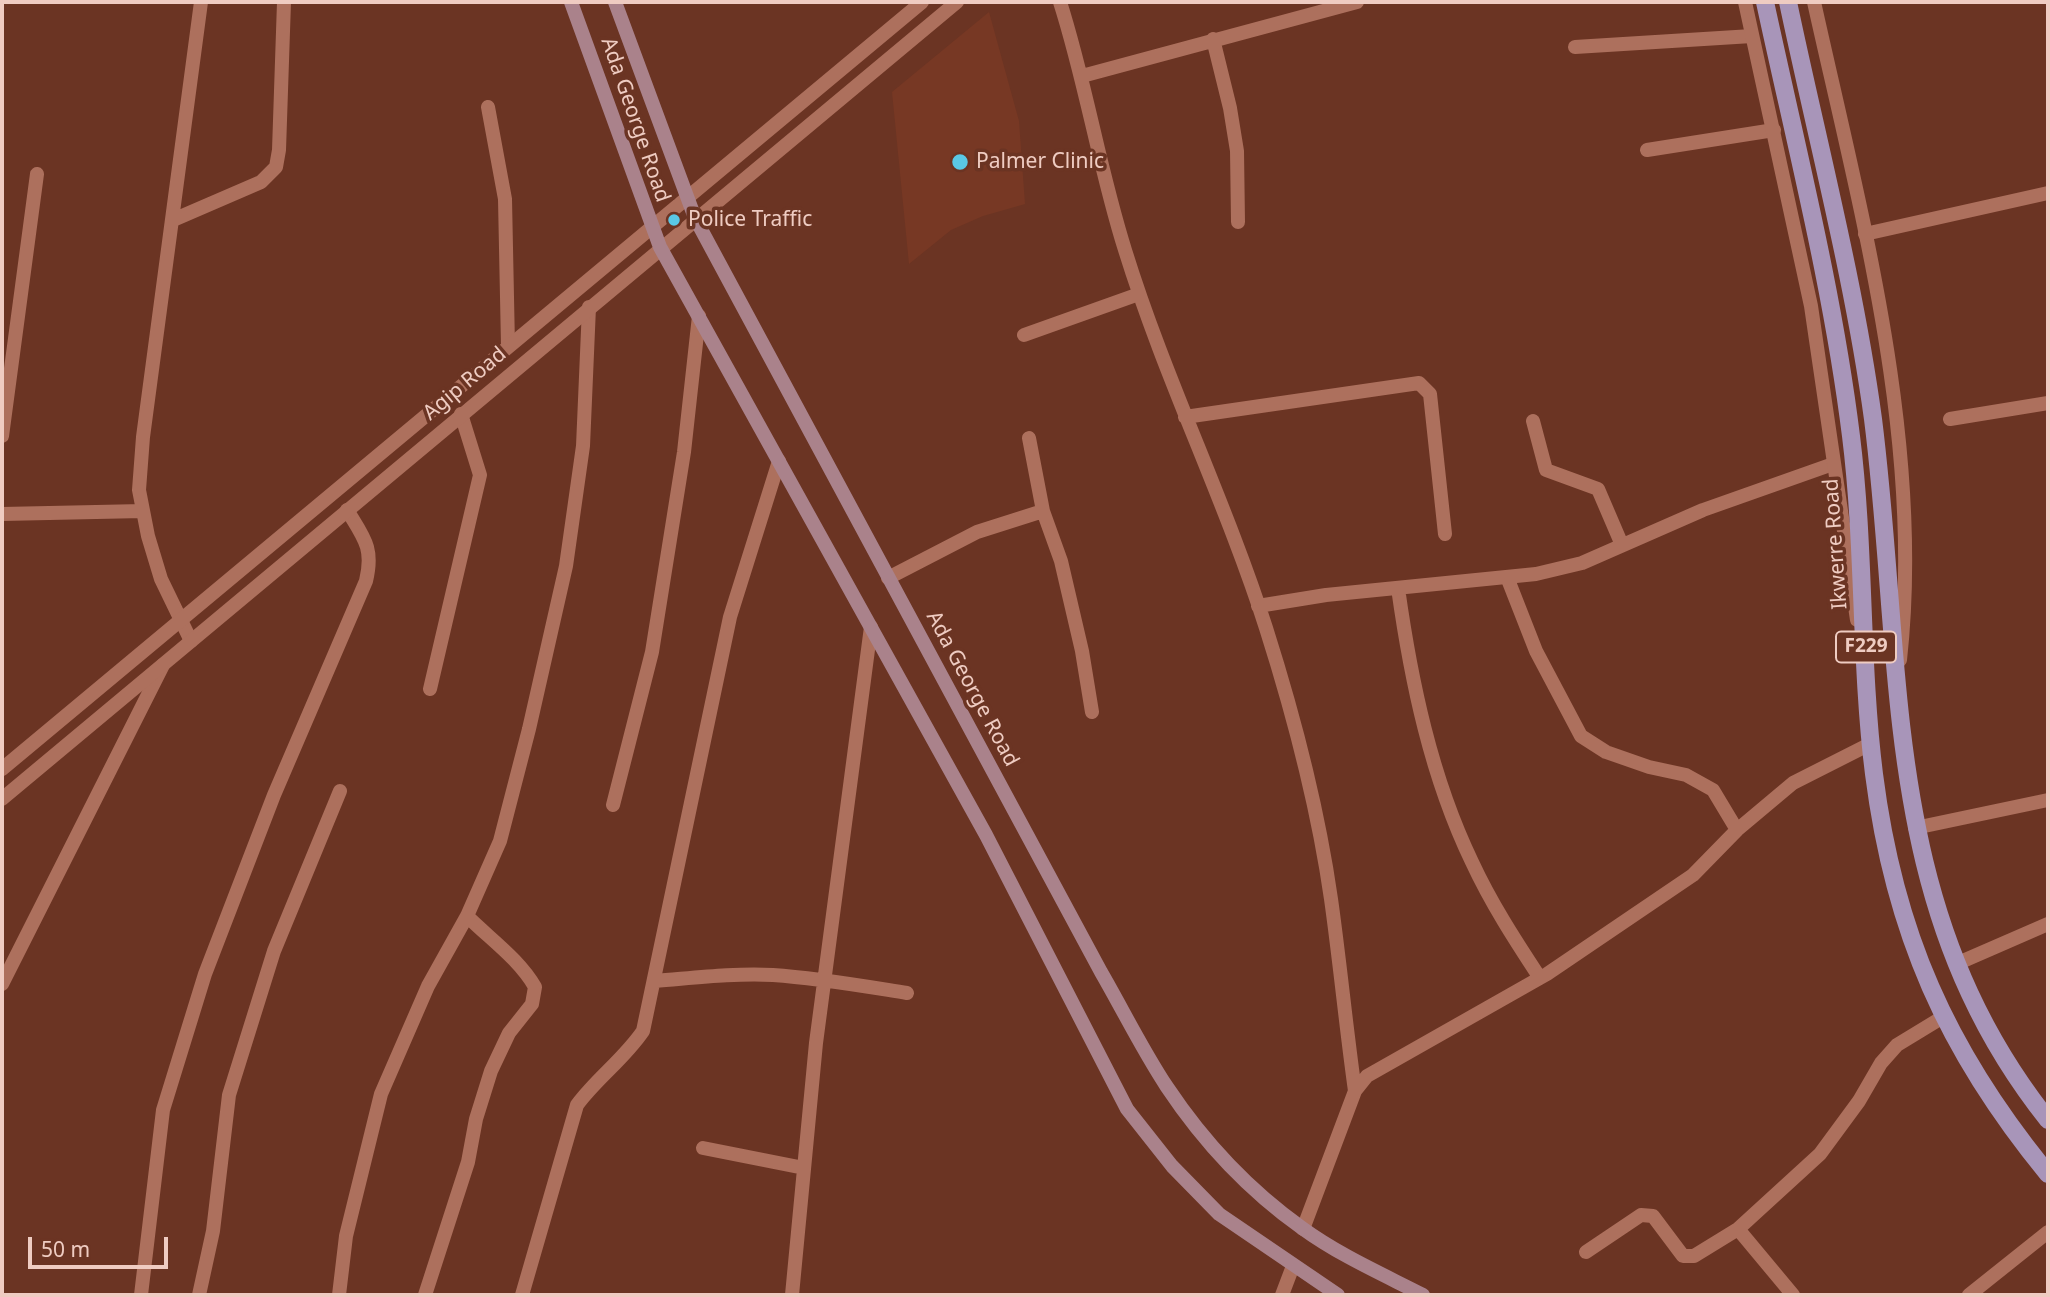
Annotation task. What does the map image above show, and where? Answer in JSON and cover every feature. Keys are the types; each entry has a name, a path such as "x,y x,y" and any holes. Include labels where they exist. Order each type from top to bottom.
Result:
{"main road":[{"name":"Ada George Road","path":"571,2 660,247 986,835 1127,1110 1172,1166 1219,1214 1338,1295"},
{"name":"Ada George Road","path":"615,2 695,219 1101,972 1167,1088 1217,1151 1255,1191 1303,1229 1343,1254 1423,1295"},
{"name":"Ikwerre Road","path":"1765,2 1845,393 1857,496 1872,743 1880,808 1896,888 1912,943 1943,1017 1975,1074 2048,1174"},
{"name":"F229","path":"1788,2 1867,382 1897,690 1915,828 1928,883 1956,964 1993,1038 2048,1120"}],"street":[{"path":"191,641 160,579 139,489 143,437 201,2"},
{"path":"173,220 261,182 276,167 284,2"},
{"name":"Agip Road","path":"2,769 182,621 686,196 922,2"},
{"name":"Agip Road","path":"2,799 660,247 957,2"},
{"path":"1060,2 1082,76 1123,246 1185,417 1237,539 1310,786 1330,897 1355,1091"},
{"path":"1082,76 1357,2"},
{"path":"1745,2 1811,306 1853,601 1865,639"},
{"path":"1814,2 1865,234 1890,381 1905,542 1906,583 1897,690"},
{"path":"1575,47 1752,36"},
{"path":"1213,39 1230,108 1237,151 1238,222"},
{"path":"488,107 505,199 508,346"},
{"path":"1647,150 1774,130"},
{"path":"2,436 37,174"},
{"path":"1865,234 2048,193"},
{"path":"1024,335 1139,294"},
{"path":"339,1295 346,1236 381,1094 428,986 467,916 500,841 566,566 583,446 589,307"},
{"path":"613,805 652,652 668,562 699,316"},
{"path":"1185,417 1419,383 1430,394 1445,534"},
{"path":"1950,419 2048,403"},
{"path":"430,689 480,474 461,414"},
{"path":"1533,421 1546,470 1598,489 1622,545"},
{"path":"1029,438 1043,510 1061,561 1083,651 1092,712"},
{"path":"522,1295 577,1105 592,1084 630,1050 643,1031 730,617 779,461"},
{"path":"1258,606 1398,588 1536,575 1582,563 1703,510 1833,464"},
{"path":"141,1295 163,1110 205,974 274,795 366,581 371,560 367,543 347,510"},
{"path":"888,578 977,532 1043,510"},
{"path":"2,513 143,511"},
{"path":"1507,578 1536,651 1581,736 1606,752 1649,767 1686,775 1713,790 1737,830"},
{"path":"1398,588 1409,669 1440,777 1471,860 1501,918 1540,978"},
{"path":"792,1295 824,979 872,628"},
{"path":"2,984 163,665"},
{"path":"1303,1229 1355,1091 1367,1076 1540,978 1693,875 1737,830 1793,783 1872,743"},
{"path":"199,1295 213,1231 229,1095 274,951 340,791"},
{"path":"1915,828 2048,800"},
{"path":"425,1295 468,1162 476,1119 491,1072 509,1033 532,1004 536,987 515,961 467,916"},
{"path":"1956,964 2048,924"},
{"path":"655,981 723,975 824,979 907,993"},
{"path":"1586,1252 1641,1215 1653,1216 1683,1256 1694,1256 1738,1229 1820,1154 1859,1101 1881,1063 1897,1045 1943,1017"},
{"path":"703,1148 804,1168"},
{"path":"1738,1229 1793,1295"},
{"path":"1969,1295 2048,1232"},
{"path":"1282,1295 1293,1266"}],"shaded area":[{"name":"Palmer Clinic","path":"989,12 1019,121 1025,204 983,216 951,230 909,264 892,92"}],"place":[{"name":"Palmer Clinic","path":"960,162"},
{"name":"Police Traffic","path":"674,220"}]}
